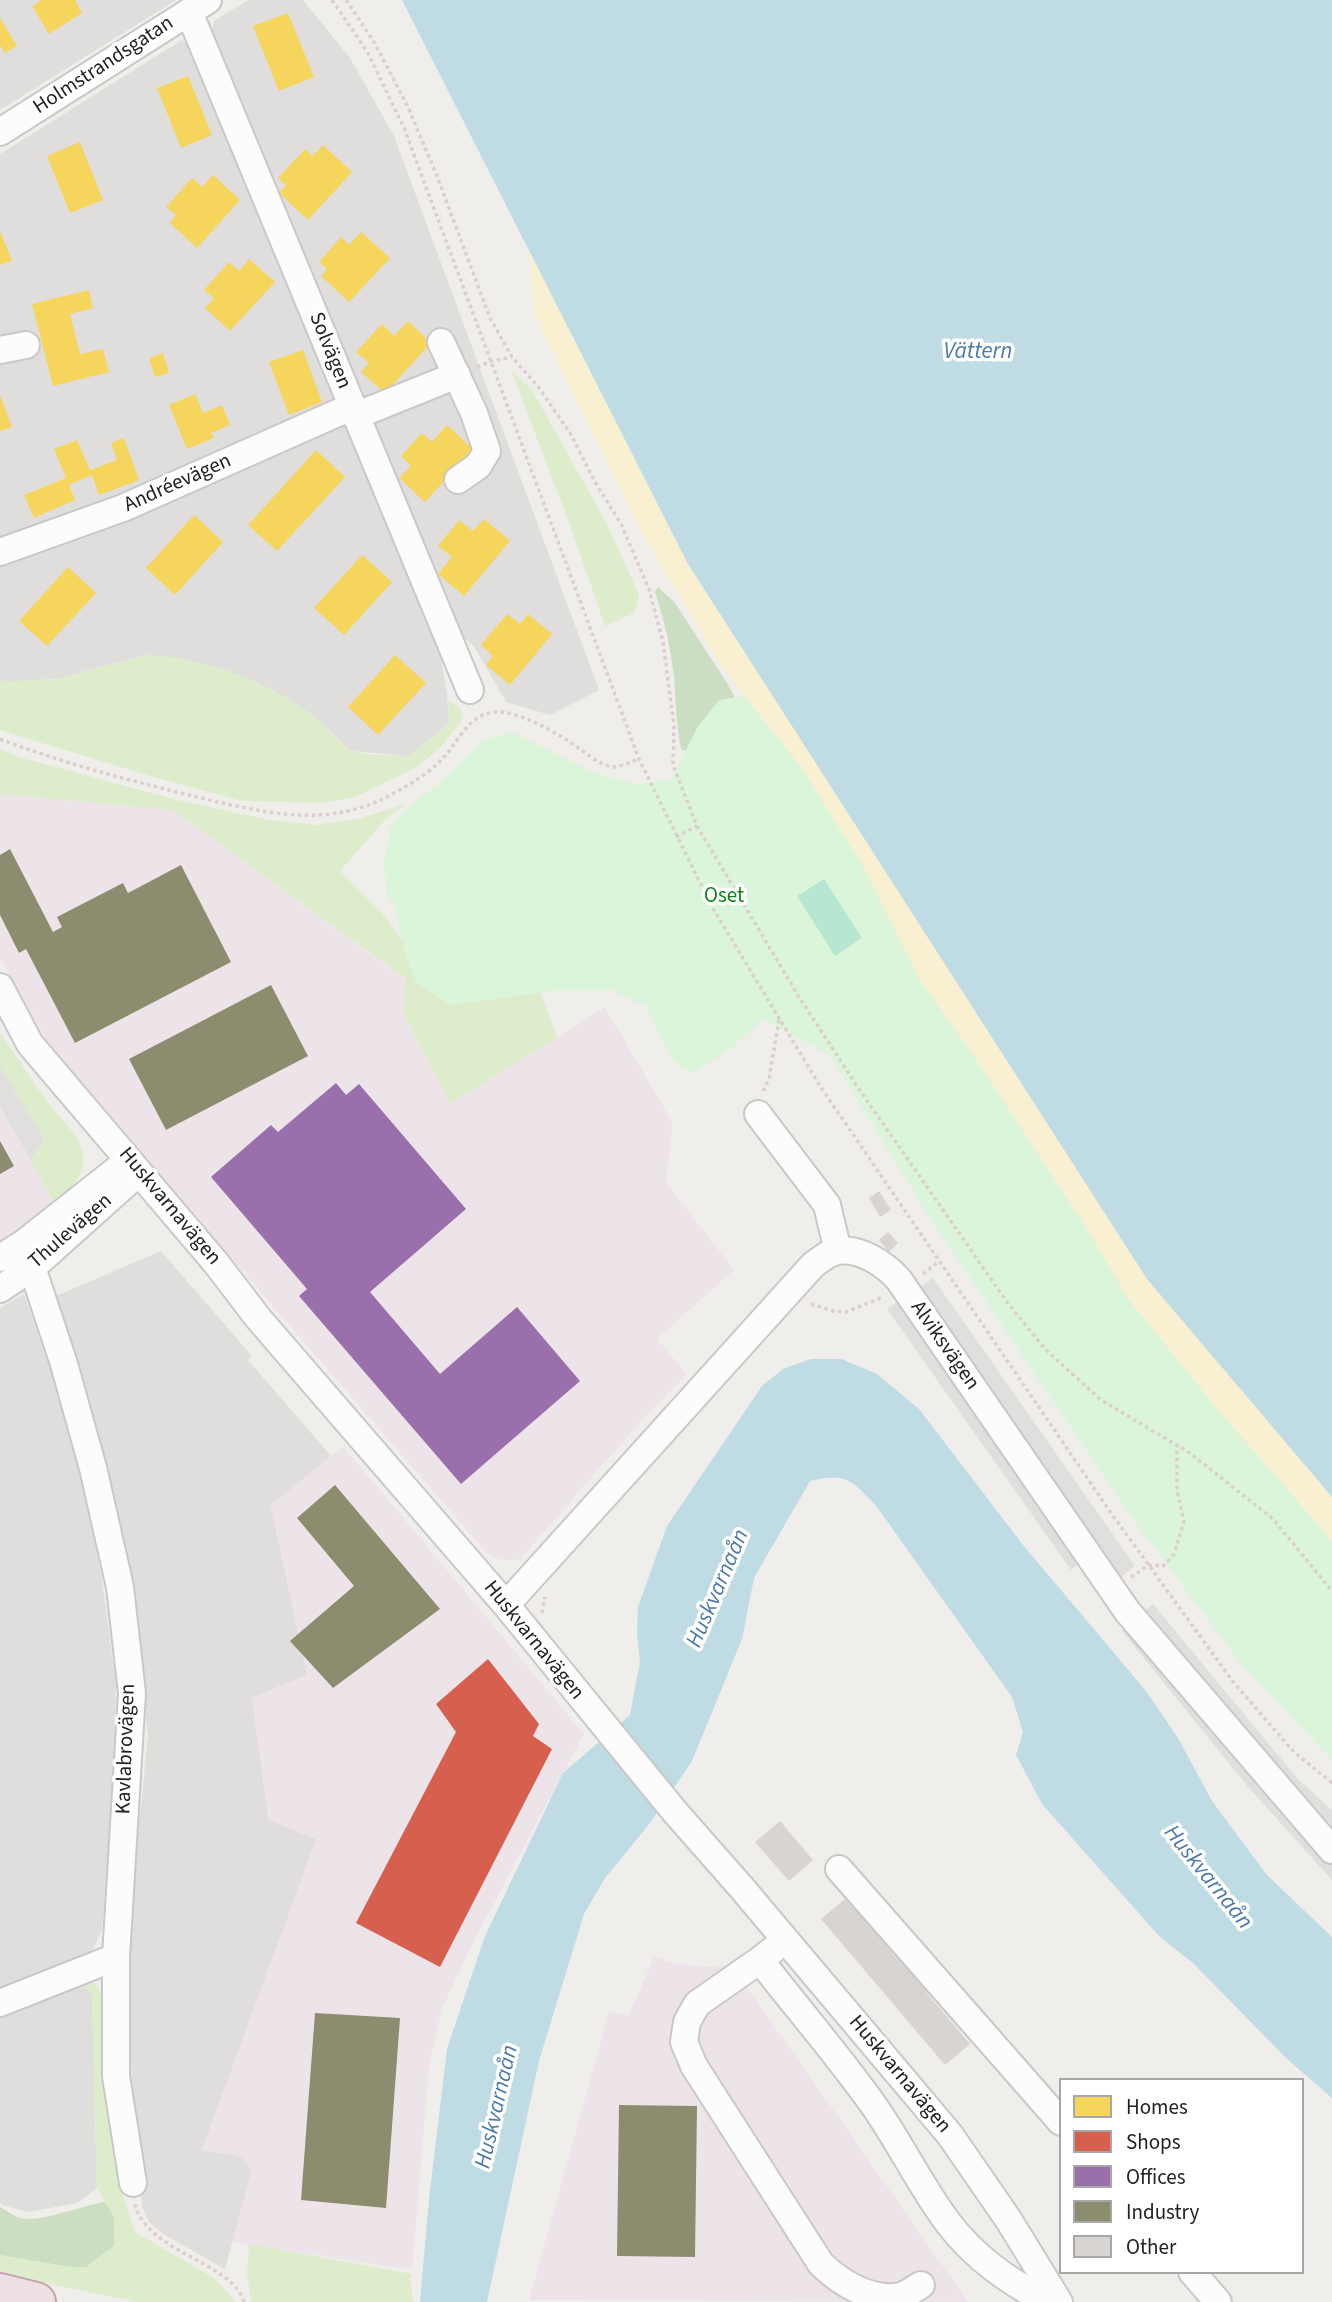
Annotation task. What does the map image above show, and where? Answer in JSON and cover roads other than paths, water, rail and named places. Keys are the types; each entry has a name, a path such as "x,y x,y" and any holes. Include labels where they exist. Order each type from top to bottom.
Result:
{"highway":[{"path":"0,2293 36,2302"}],"street":[{"name":"Holmstrandsgatan","path":"0,132 198,6"},
{"name":"Solvägen","path":"198,6 353,411 470,690"},
{"path":"441,342 474,413 487,452 478,466 458,481"},
{"path":"0,350 26,345"},
{"name":"Andréevägen","path":"0,552 123,508 353,411 457,375"},
{"name":"Huskvarnavägen","path":"0,987 30,1044 216,1263 258,1318 506,1605 584,1704 950,2135 1009,2219 1059,2302"},
{"path":"506,1605 813,1265 838,1251 827,1205 758,1114"},
{"name":"Thulevägen","path":"0,1289 28,1255 134,1166"},
{"name":"Alviksvägen","path":"838,1251 852,1252 890,1269 1127,1611 1332,1850"},
{"name":"Thulevägen","path":"0,1258 28,1255"},
{"name":"Kavlabrovägen","path":"28,1255 64,1364 93,1468 120,1587 132,1693 116,1958 116,2076 133,2183"},
{"path":"839,1869 1059,2120"},
{"path":"784,1939 760,1960 697,2004 687,2022 684,2042 694,2066 821,2263 840,2282 882,2298 901,2296 921,2285"},
{"path":"0,2003 116,1958"},
{"path":"760,1960 872,2104 949,2224 973,2251 995,2270 1028,2292 1049,2302"},
{"path":"1194,2274 1218,2302"}],"water":[{"name":"Vättern","path":"402,0 1332,0 1332,1497 1147,1279 688,564"},
{"name":"Huskvarnaån","path":"811,1359 841,1359 877,1374 919,1409 1023,1545 1146,1691 1178,1738 1212,1801 1267,1875 1332,1937 1332,2098 1286,2058 1194,1964 1159,1936 1042,1804 1016,1755 1023,1732 1012,1697 877,1507 848,1481 841,1478 823,1478 810,1481 754,1578 742,1639 692,1761 650,1823 605,1878 584,1914 539,2061 487,2302 420,2302 447,2049 485,1936 563,1773 630,1715 640,1662 638,1607 667,1526 762,1386 783,1369"}],"park label":[{"name":"Oset","path":"724,897"}]}
